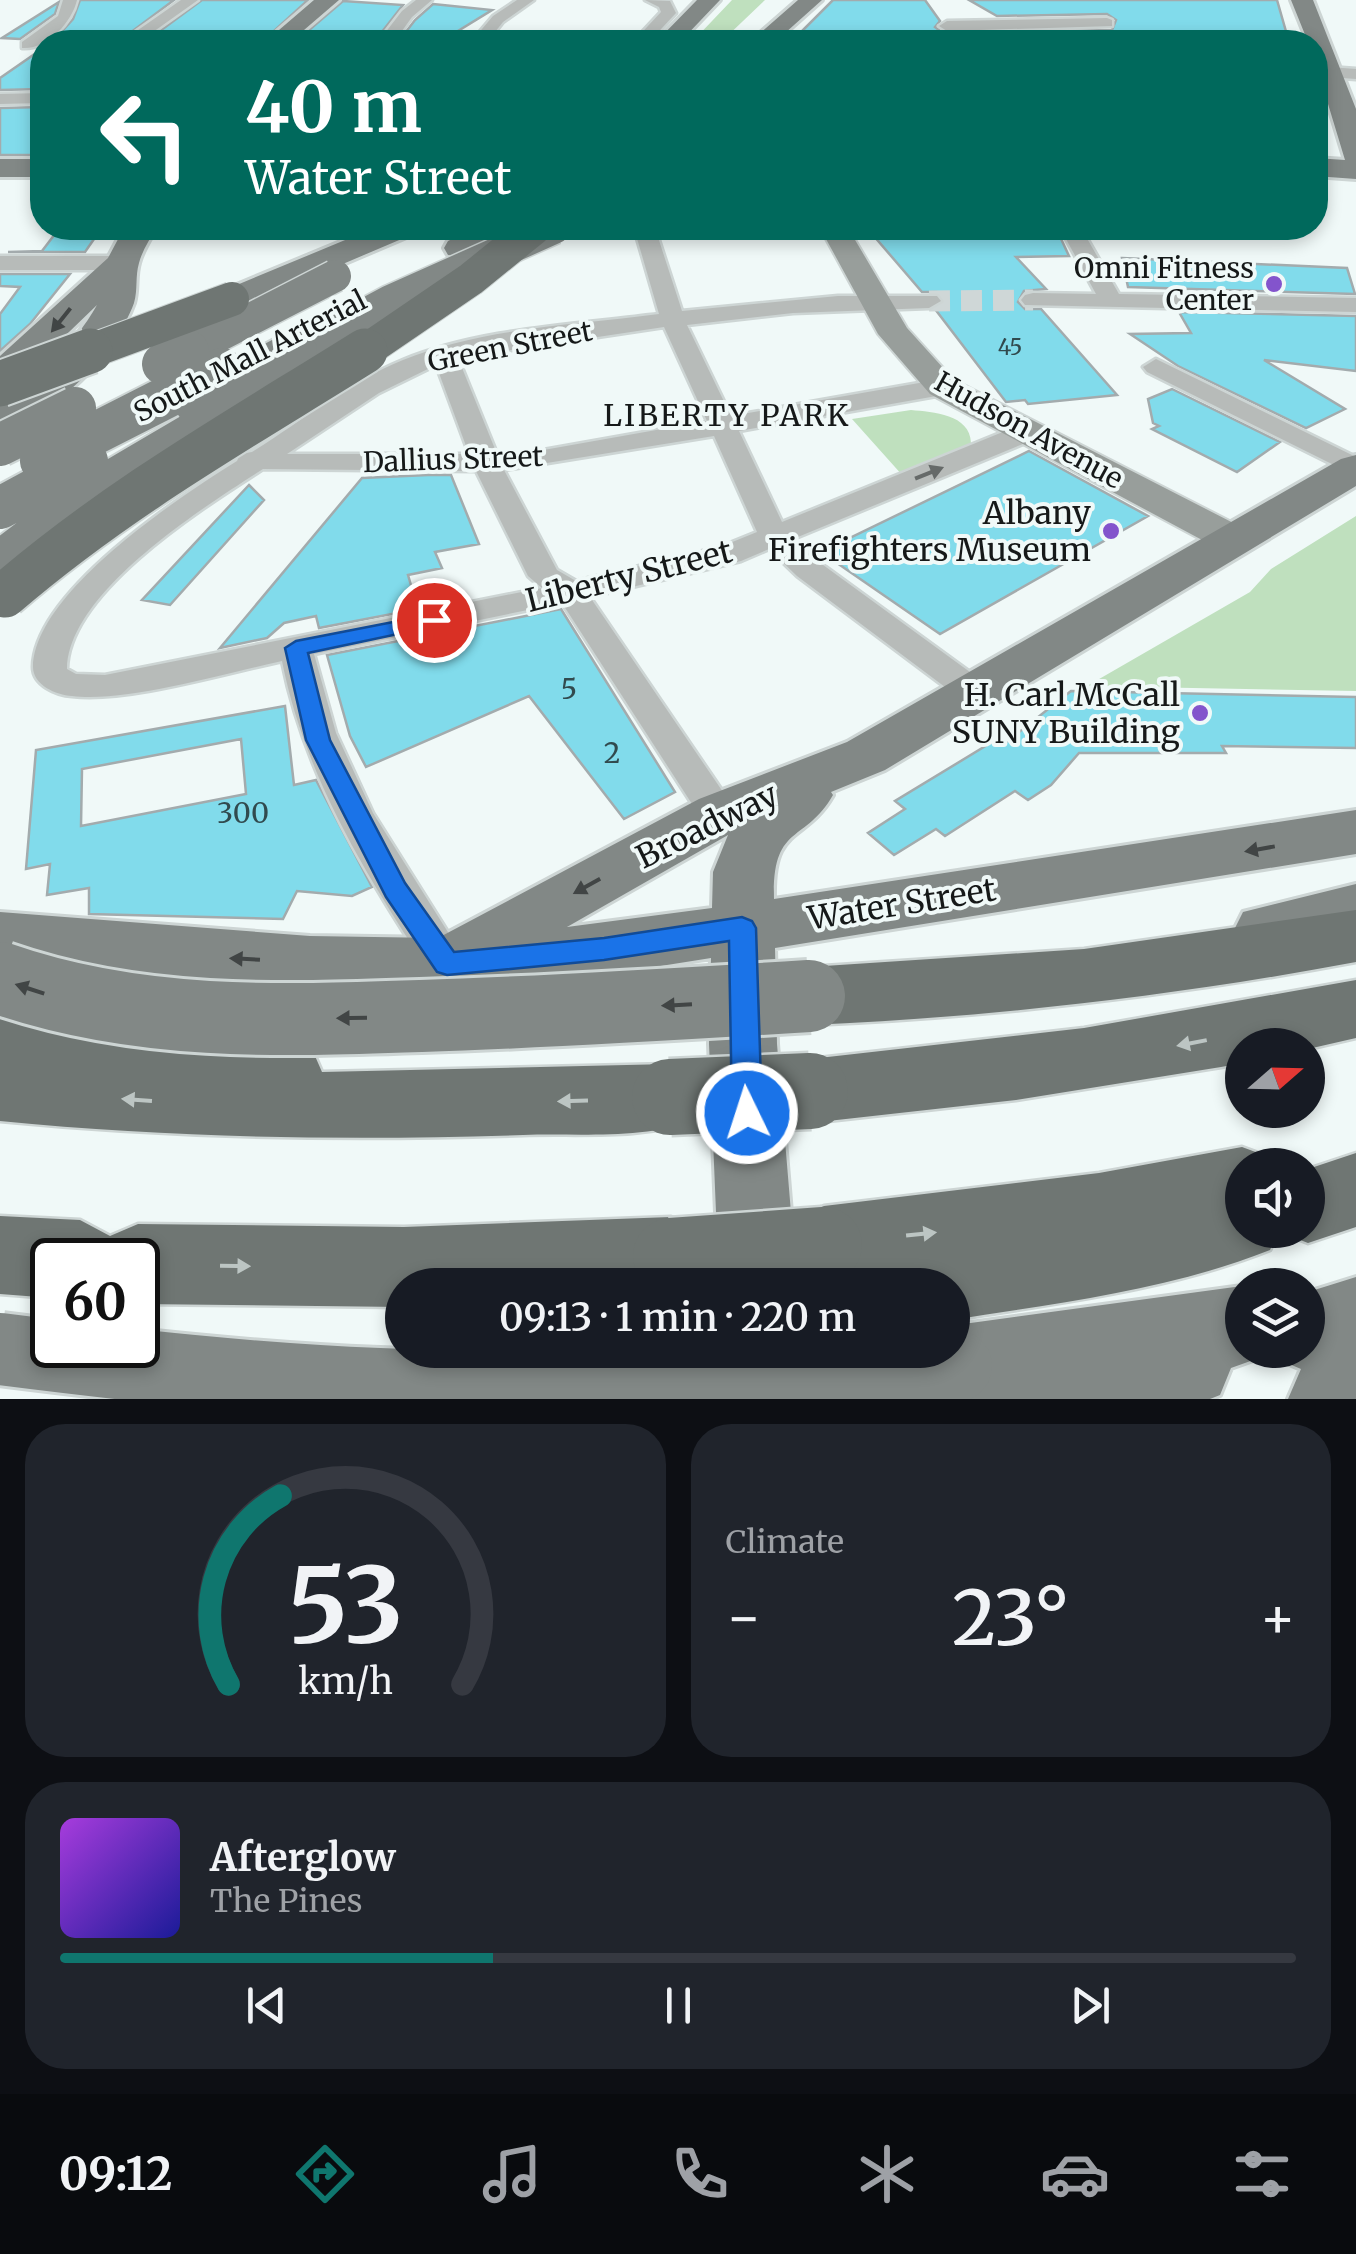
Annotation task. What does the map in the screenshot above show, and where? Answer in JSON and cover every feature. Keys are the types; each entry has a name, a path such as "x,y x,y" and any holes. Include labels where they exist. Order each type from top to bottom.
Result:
{"highway":[{"path":"0,601 65,542 129,496 376,348 484,272 519,240"},
{"path":"0,381 232,299"},
{"path":"809,996 918,993 1145,970 1356,936"},
{"path":"0,1088 187,1104 444,1106 810,1092 952,1078 1151,1050 1356,1009"},
{"path":"0,1038 176,1058 444,1106"},
{"path":"1325,1166 1356,1158"},
{"path":"160,1265 486,1266 824,1245 1081,1212 1225,1186"},
{"path":"1325,1200 1356,1190"},
{"path":"970,1277 1091,1258 1225,1227"},
{"path":"0,1255 30,1257"},
{"path":"112,1399 385,1360"}],"main road":[{"path":"291,30 328,0"},
{"path":"679,30 709,0"},
{"path":"697,30 726,0"},
{"path":"762,30 794,0"},
{"path":"767,30 811,0"},
{"path":"1302,0 1315,30"},
{"path":"757,30 769,4"},
{"path":"1334,72 1356,156"},
{"path":"0,168 30,168"},
{"path":"1328,168 1356,170"},
{"path":"0,417 46,389 95,341 117,301 122,264 134,240"},
{"path":"0,399 373,240"},
{"path":"0,445 335,276 385,240"},
{"name":"South Mall Arterial","path":"0,468 354,290 444,240"},
{"name":"South Mall Arterial","path":"0,482 474,240"},
{"path":"0,562 53,519 128,470 393,317 513,240"},
{"path":"0,508 390,301 527,240"},
{"path":"0,381 122,264"},
{"name":"Broadway","path":"447,964 718,814 866,756 1356,468"},
{"path":"757,1268 742,1044 743,872 749,846 771,816 866,756"},
{"name":"Water Street","path":"447,964 604,949 1356,832"},
{"path":"0,978 71,1002 116,1010 240,1018 543,1012 809,996 1144,954 1356,908"},
{"path":"0,937 223,958 447,964"},
{"path":"1325,1309 1356,1303"},
{"path":"1325,1327 1356,1317"},
{"path":"0,1349 161,1369 305,1380 572,1387 848,1376 956,1366 1225,1328"},
{"path":"1016,1399 1225,1357"},
{"path":"763,1368 766,1399"},
{"path":"1330,1399 1356,1391"}],"street":[{"path":"50,30 61,22 70,0"},
{"path":"147,30 191,0"},
{"path":"395,30 425,0"},
{"path":"489,30 498,18 527,0"},
{"path":"652,0 668,6 666,17 653,30"},
{"path":"1108,0 1108,30"},
{"path":"950,30 947,26 1107,22"},
{"path":"0,98 30,98"},
{"path":"648,240 672,318 775,538 808,568 973,691"},
{"name":"Hudson Avenue","path":"841,240 874,301 916,362 942,387 1025,434 1232,539"},
{"path":"1078,240 1110,300"},
{"path":"0,263 122,264"},
{"path":"1033,300 1356,305"},
{"name":"Green Street","path":"257,461 388,376 444,354 672,318 874,301 929,301"},
{"path":"444,354 486,462 544,576 571,592 718,814"},
{"path":"1156,366 1356,468"},
{"name":"Dallius Street","path":"257,461 522,462 942,387"},
{"path":"0,434 180,448 257,461"},
{"name":"Liberty Street","path":"257,461 167,518 94,586 60,630 48,660 50,674 70,685 105,686 571,592 775,538 1025,434"},
{"path":"296,648 314,724 330,767 396,890 447,964"}],"green space":[{"path":"732,0 765,0 734,30 703,30"},
{"name":"LIBERTY PARK","path":"911,410 957,420 969,433 971,443 903,476 852,419"},
{"path":"1356,516 1356,691 1087,686 1250,592 1271,569"}],"building":[{"path":"80,0 174,0 134,30 63,30 73,19"},
{"path":"202,0 308,0 275,30 161,30"},
{"path":"833,0 925,0 940,21 935,27 939,30 803,30"},
{"path":"969,0 1277,0 1286,30 1112,30 1116,20 1107,14 997,16"},
{"path":"343,1 403,5 383,30 309,30"},
{"path":"59,2 55,14 20,39 2,38"},
{"path":"433,4 492,10 460,30 407,30"},
{"path":"30,57 30,89 0,90 0,78"},
{"path":"30,107 30,155 0,155 0,108"},
{"path":"50,240 93,240 85,252 8,252 42,251"},
{"path":"877,240 1062,240 1069,256 1016,257 1046,289 1024,291 1018,302 1025,309 1041,309 1117,395 1028,404 1025,400 1006,402 935,309 944,299 937,292 922,292"},
{"path":"1122,258 1347,268 1355,294 1128,287"},
{"path":"0,274 70,274 30,324 0,351 0,314 20,287 0,286"},
{"path":"1179,312 1356,316 1356,371 1264,360 1345,409 1306,428 1178,366 1130,334 1191,333"},
{"path":"1172,389 1280,442 1237,472 1152,429 1159,426 1153,423 1148,399"},
{"path":"1029,451 1148,516 940,634 821,552"},
{"path":"451,475 479,544 435,552 442,568 408,575 418,609 319,628 316,616 284,623 267,638 220,648 362,478"},
{"path":"249,485 264,500 170,605 142,600"},
{"path":"561,609 675,792 624,819 529,696 366,767 350,736 327,655"},
{"name":"H. Carl McCall SUNY Building","path":"1071,691 1356,697 1356,748 1222,746 1226,753 1079,753 1051,785 1028,800 1015,791 945,836 936,829 894,855 868,833 905,809 895,801 997,739 1004,744"},
{"path":"285,706 294,785 316,780 372,887 352,896 297,891 283,919 89,914 89,888 47,895 50,864 26,869 36,750","holes":["241,739 246,794 81,826 82,769"]}],"tunnel":[{"path":"929,301 1033,300"}],"place":[{"name":"Omni Fitness Center","path":"1274,284"},
{"name":"Albany Firefighters Museum","path":"1111,531"},
{"name":"H. Carl McCall SUNY Building","path":"1200,713"}],"district":[{"name":"LIBERTY PARK","path":"727,416"}],"route":[{"path":"434,620 296,648 318,740 396,890 447,964 604,949 742,928 742,1044 747,1113"}]}
